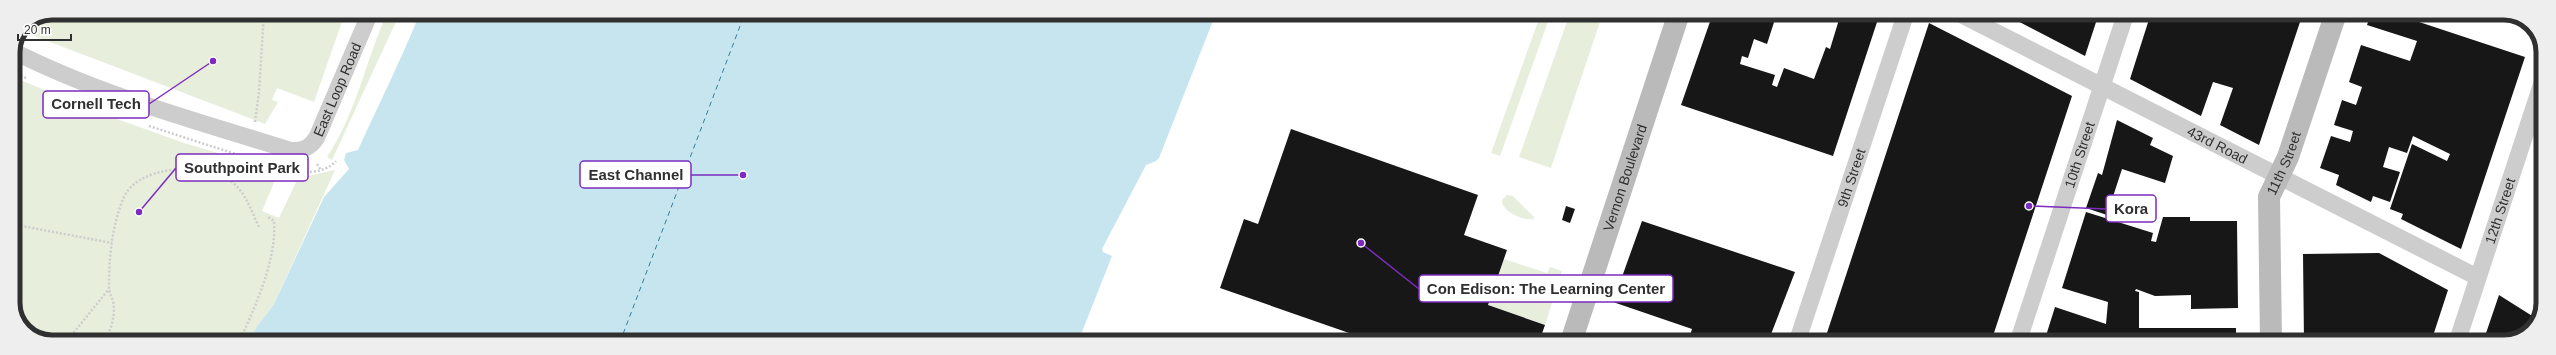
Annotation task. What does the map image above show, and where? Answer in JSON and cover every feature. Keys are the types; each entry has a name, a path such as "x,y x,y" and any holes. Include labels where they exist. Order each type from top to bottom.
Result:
{"main road":[{"name":"Vernon Boulevard","path":"1572,335 1677,20"},
{"name":"11th Street","path":"2271,335 2269,197 2288,156 2334,20"}],"street":[{"name":"East Loop Road","path":"20,54 74,79 173,115 291,151 303,149 315,140 367,20"},
{"name":"9th Street","path":"1799,335 1904,20"},
{"name":"43rd Road","path":"1972,20 2477,277"},
{"name":"10th Street","path":"2020,335 2124,20"},
{"name":"12th Street","path":"2458,335 2536,101"}],"path":[{"path":"254,126 260,92 264,20"},
{"path":"288,172 305,173 321,170 336,161"},
{"path":"317,164 321,170"},
{"path":"106,335 113,316 113,303 109,289 112,243 124,197 131,187 140,180 174,170 203,170 228,179 246,199 259,227"},
{"path":"242,335 258,297 273,247 274,221 267,216"},
{"path":"20,227 112,243"},
{"path":"72,335 109,289"}],"green space":[{"path":"52,20 343,20 314,102 277,88 272,100 278,102 265,124 29,34 34,25 39,22"},
{"path":"384,20 397,20 332,160 327,157 346,123"},
{"path":"1538,20 1549,20 1500,156 1491,153"},
{"path":"1568,20 1601,20 1551,168 1519,157"},
{"path":"20,80 106,115 184,143 232,157 275,180 262,211 279,218 298,178 335,170 274,304 252,335 47,335 34,330 29,326 22,316 20,306"},
{"path":"1507,195 1513,196 1534,217 1534,219 1519,217 1505,208 1502,200"},
{"path":"1504,259 1547,273 1550,267 1562,271 1545,325 1488,305"}],"water":[{"path":"417,20 1213,20 1159,158 1156,161 1146,165 1102,249 1103,252 1112,256 1081,335 252,335 274,304 324,197 349,169 344,160 346,153 358,150 398,65"}],"building":[{"path":"1711,20 1775,20 1767,44 1754,39 1748,58 1742,56 1740,64 1775,75 1772,85 1777,87 1784,68 1814,79 1826,47 1830,49 1839,20 1878,20 1833,156 1681,105"},
{"path":"2016,20 2097,20 2085,56"},
{"path":"2149,20 2301,20 2259,145 2220,125 2233,88 2213,82 2201,116 2130,79"},
{"path":"2369,20 2413,20 2525,57 2461,249 2401,219 2403,214 2390,209 2412,144 2447,161 2450,154 2413,136 2407,153 2389,147 2383,167 2400,172 2390,202 2373,196 2371,202 2336,185 2339,175 2320,168 2331,136 2350,142 2353,131 2334,125 2342,100 2356,105 2362,87 2349,82 2361,45 2410,61 2417,41 2367,25"},
{"path":"1929,23 2072,96 1993,335 1826,335"},
{"path":"2117,120 2153,138 2150,145 2173,156 2165,183 2122,169 2107,215 2086,208 2098,173 2102,175"},
{"path":"1291,129 1478,195 1464,235 1507,250 1488,305 1545,325 1541,335 1355,335 1220,288 1244,219 1258,224"},
{"path":"1566,206 1575,209 1570,223 1562,220"},
{"path":"2086,212 2153,233 2151,241 2156,242 2163,217 2190,217 2190,221 2237,221 2238,308 2191,309 2191,295 2155,296 2136,289 2135,291 2139,292 2139,328 2236,328 2236,335 2046,335 2055,307 2106,324 2108,302 2062,288"},
{"path":"1642,221 1795,272 1771,335 1690,335 1692,329 1613,302"},
{"path":"2379,253 2448,290 2433,335 2304,335 2303,254"},
{"path":"2499,295 2533,316 2529,323 2517,333 2485,335"}],"ferry route":[{"path":"623,335 742,20"}],"place":[{"name":"Cornell Tech","path":"213,61"},
{"name":"East Channel","path":"743,175"},
{"name":"Kora","path":"2029,206"},
{"name":"Southpoint Park","path":"139,212"},
{"name":"Con Edison: The Learning Center","path":"1361,243"}]}
